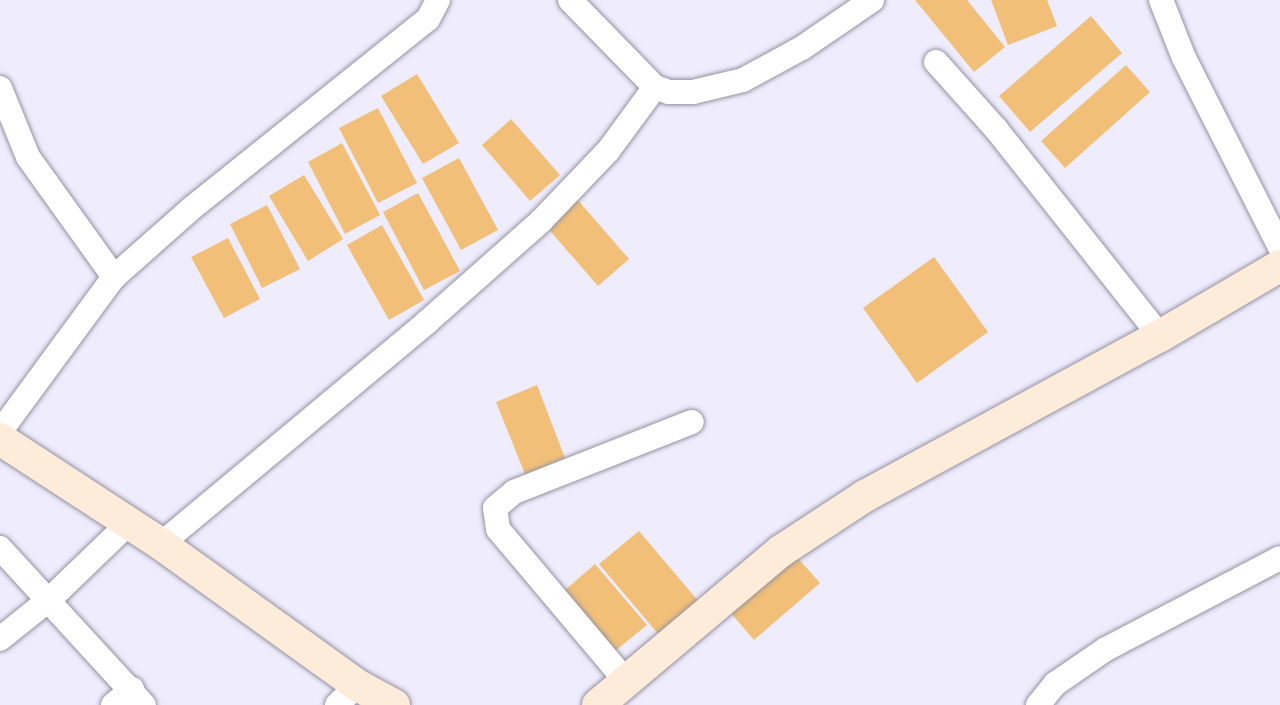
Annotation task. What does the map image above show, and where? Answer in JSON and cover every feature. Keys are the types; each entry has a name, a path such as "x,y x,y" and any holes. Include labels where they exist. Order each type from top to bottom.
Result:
{"street":[{"path":"0,432 114,277 192,208 428,19 438,0"},
{"path":"570,0 655,87 669,92 693,92 743,80 802,48 872,0"},
{"path":"1161,0 1190,71 1280,247"},
{"path":"936,62 996,129 1160,336"},
{"path":"161,544 427,322 541,221 608,151 655,87"},
{"path":"0,88 28,157 114,277"},
{"path":"598,705 781,551 865,496 1160,336 1280,266"},
{"path":"625,680 498,529 495,508 514,492 692,422"},
{"path":"0,439 161,544 347,695 394,705"},
{"path":"0,639 50,599 129,523"},
{"path":"0,548 138,697 113,705"},
{"path":"1038,705 1055,684 1106,649 1280,558"}],"building":[{"path":"915,0 967,0 1005,47 974,72"},
{"path":"991,0 1047,0 1057,26 1008,45"},
{"path":"1091,16 1122,53 1030,132 999,96"},
{"path":"1126,65 1150,92 1065,168 1041,141"},
{"path":"417,74 459,143 423,164 381,96"},
{"path":"378,108 417,183 378,203 339,128"},
{"path":"511,119 560,175 530,201 482,145"},
{"path":"342,143 380,215 345,234 308,162"},
{"path":"459,158 498,230 461,250 422,178"},
{"path":"304,175 343,239 308,261 269,196"},
{"path":"418,193 460,271 424,290 383,212"},
{"path":"576,198 629,259 598,286 545,225"},
{"path":"267,205 300,269 262,288 230,224"},
{"path":"382,225 424,300 389,320 347,245"},
{"path":"228,238 260,299 224,318 191,257"},
{"path":"934,257 988,332 917,383 863,308"},
{"path":"537,385 565,458 525,474 496,402"},
{"path":"639,531 705,609 665,642 599,564"},
{"path":"796,556 820,583 754,640 730,612"},
{"path":"595,564 647,625 615,651 564,591"}]}
